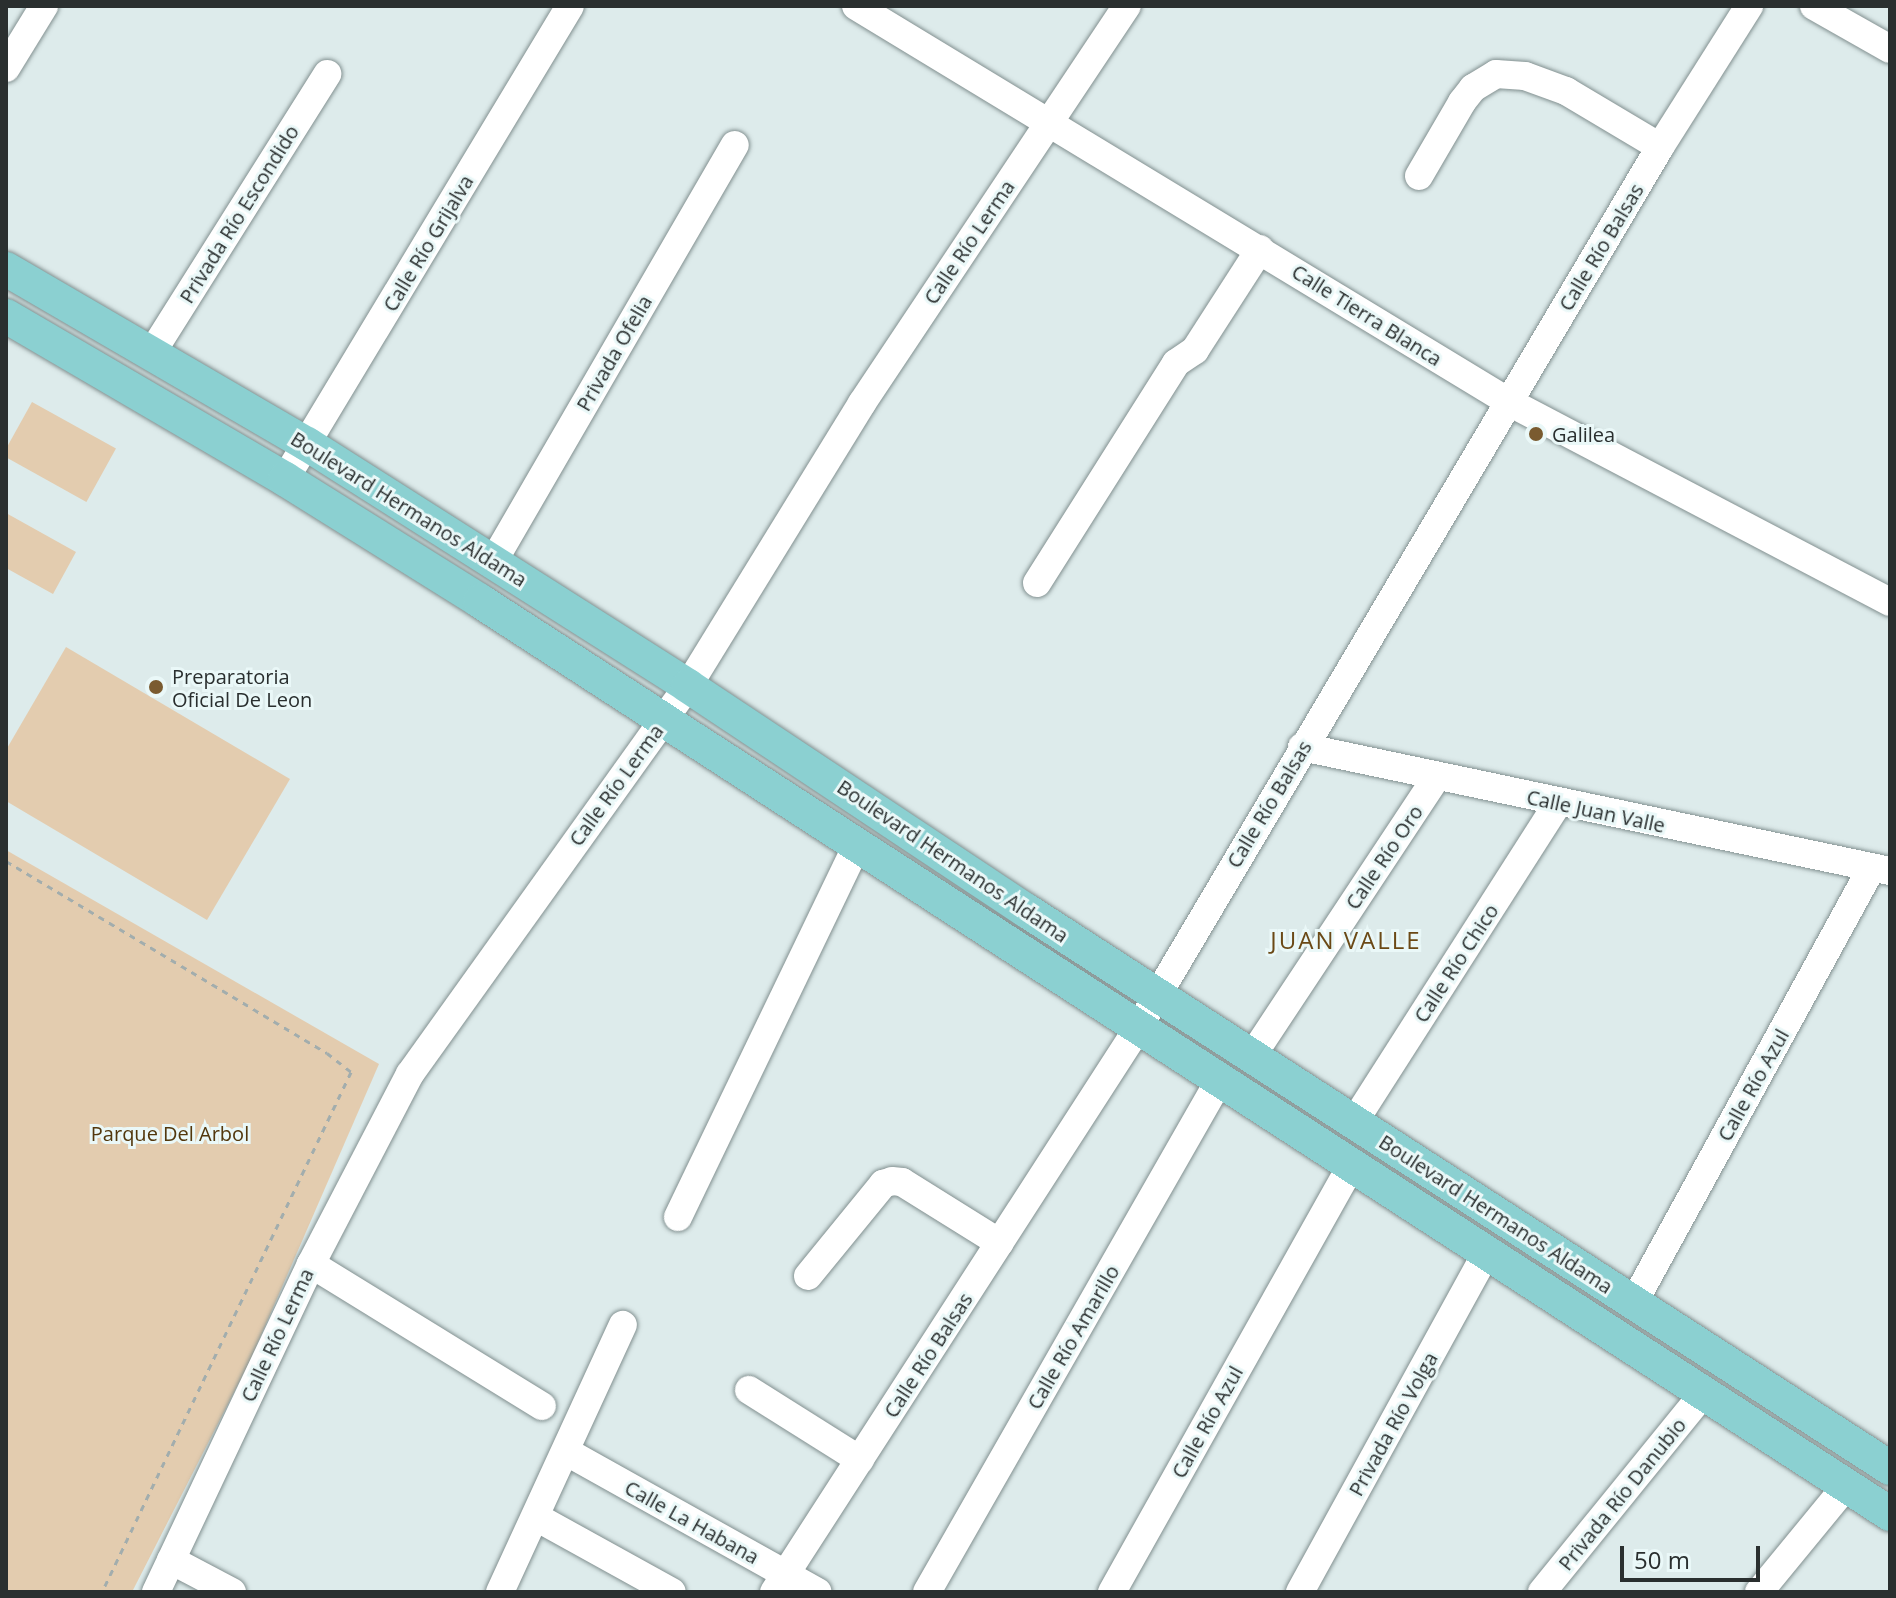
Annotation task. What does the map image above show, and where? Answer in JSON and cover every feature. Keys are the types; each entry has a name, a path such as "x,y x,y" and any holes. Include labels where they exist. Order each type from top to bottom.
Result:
{"main road":[{"name":"Boulevard Hermanos Aldama","path":"6,269 307,444 688,686 1252,1056 1890,1468"},
{"name":"Boulevard Hermanos Aldama","path":"6,316 285,479 663,719 1485,1256 1890,1514"}],"street":[{"path":"6,68 44,6"},
{"name":"Calle Río Grijalva","path":"285,479 570,6"},
{"name":"Calle Tierra Blanca","path":"856,6 1050,119 1509,402 1890,602"},
{"name":"Calle Río Lerma","path":"156,1592 311,1264 410,1074 688,686 862,403 1127,6"},
{"name":"Calle Río Balsas","path":"780,1583 1138,1028 1660,147 1749,6"},
{"path":"1814,6 1890,49"},
{"name":"Privada Río Escondido","path":"151,354 327,74"},
{"path":"1419,176 1462,102 1496,74 1525,76 1566,91 1660,147"},
{"name":"Privada Ofelia","path":"493,562 735,145"},
{"path":"1037,583 1176,363 1195,350 1260,249"},
{"name":"Calle Juan Valle","path":"1302,747 1557,804 1881,870"},
{"name":"Calle Río Oro","path":"1252,1056 1436,778"},
{"name":"Calle Río Chico","path":"1354,1122 1557,804"},
{"path":"678,1217 857,845"},
{"name":"Calle Río Azul","path":"1634,1302 1881,870"},
{"name":"Calle Río Amarillo","path":"927,1592 1219,1081"},
{"name":"Calle Río Azul","path":"1112,1592 1350,1168"},
{"path":"808,1276 883,1184 892,1181 1000,1243"},
{"name":"Privada Río Volga","path":"1300,1592 1485,1256"},
{"path":"311,1264 542,1406"},
{"path":"511,1588 536,1517 623,1325"},
{"path":"749,1390 860,1460"},
{"name":"Privada Río Danubio","path":"1542,1592 1702,1395"},
{"name":"Calle La Habana","path":"567,1452 780,1583 817,1592"},
{"path":"1759,1592 1846,1486"},
{"path":"536,1517 672,1592"},
{"path":"171,1560 232,1592"}],"path":[{"path":"6,861 327,1053 351,1072 102,1592"}],"green space":[{"path":"32,402 116,449 86,502 6,457 6,449"},
{"path":"6,513 76,552 53,594 6,568"},
{"path":"66,647 290,779 207,920 6,801 6,750"},
{"name":"Parque Del Arbol","path":"6,850 379,1064 249,1363 132,1592 6,1592"}],"place":[{"name":"Galilea","path":"1536,434"},
{"name":"Preparatoria Oficial De Leon","path":"156,687"}],"district":[{"name":"JUAN VALLE","path":"1346,940"}]}
